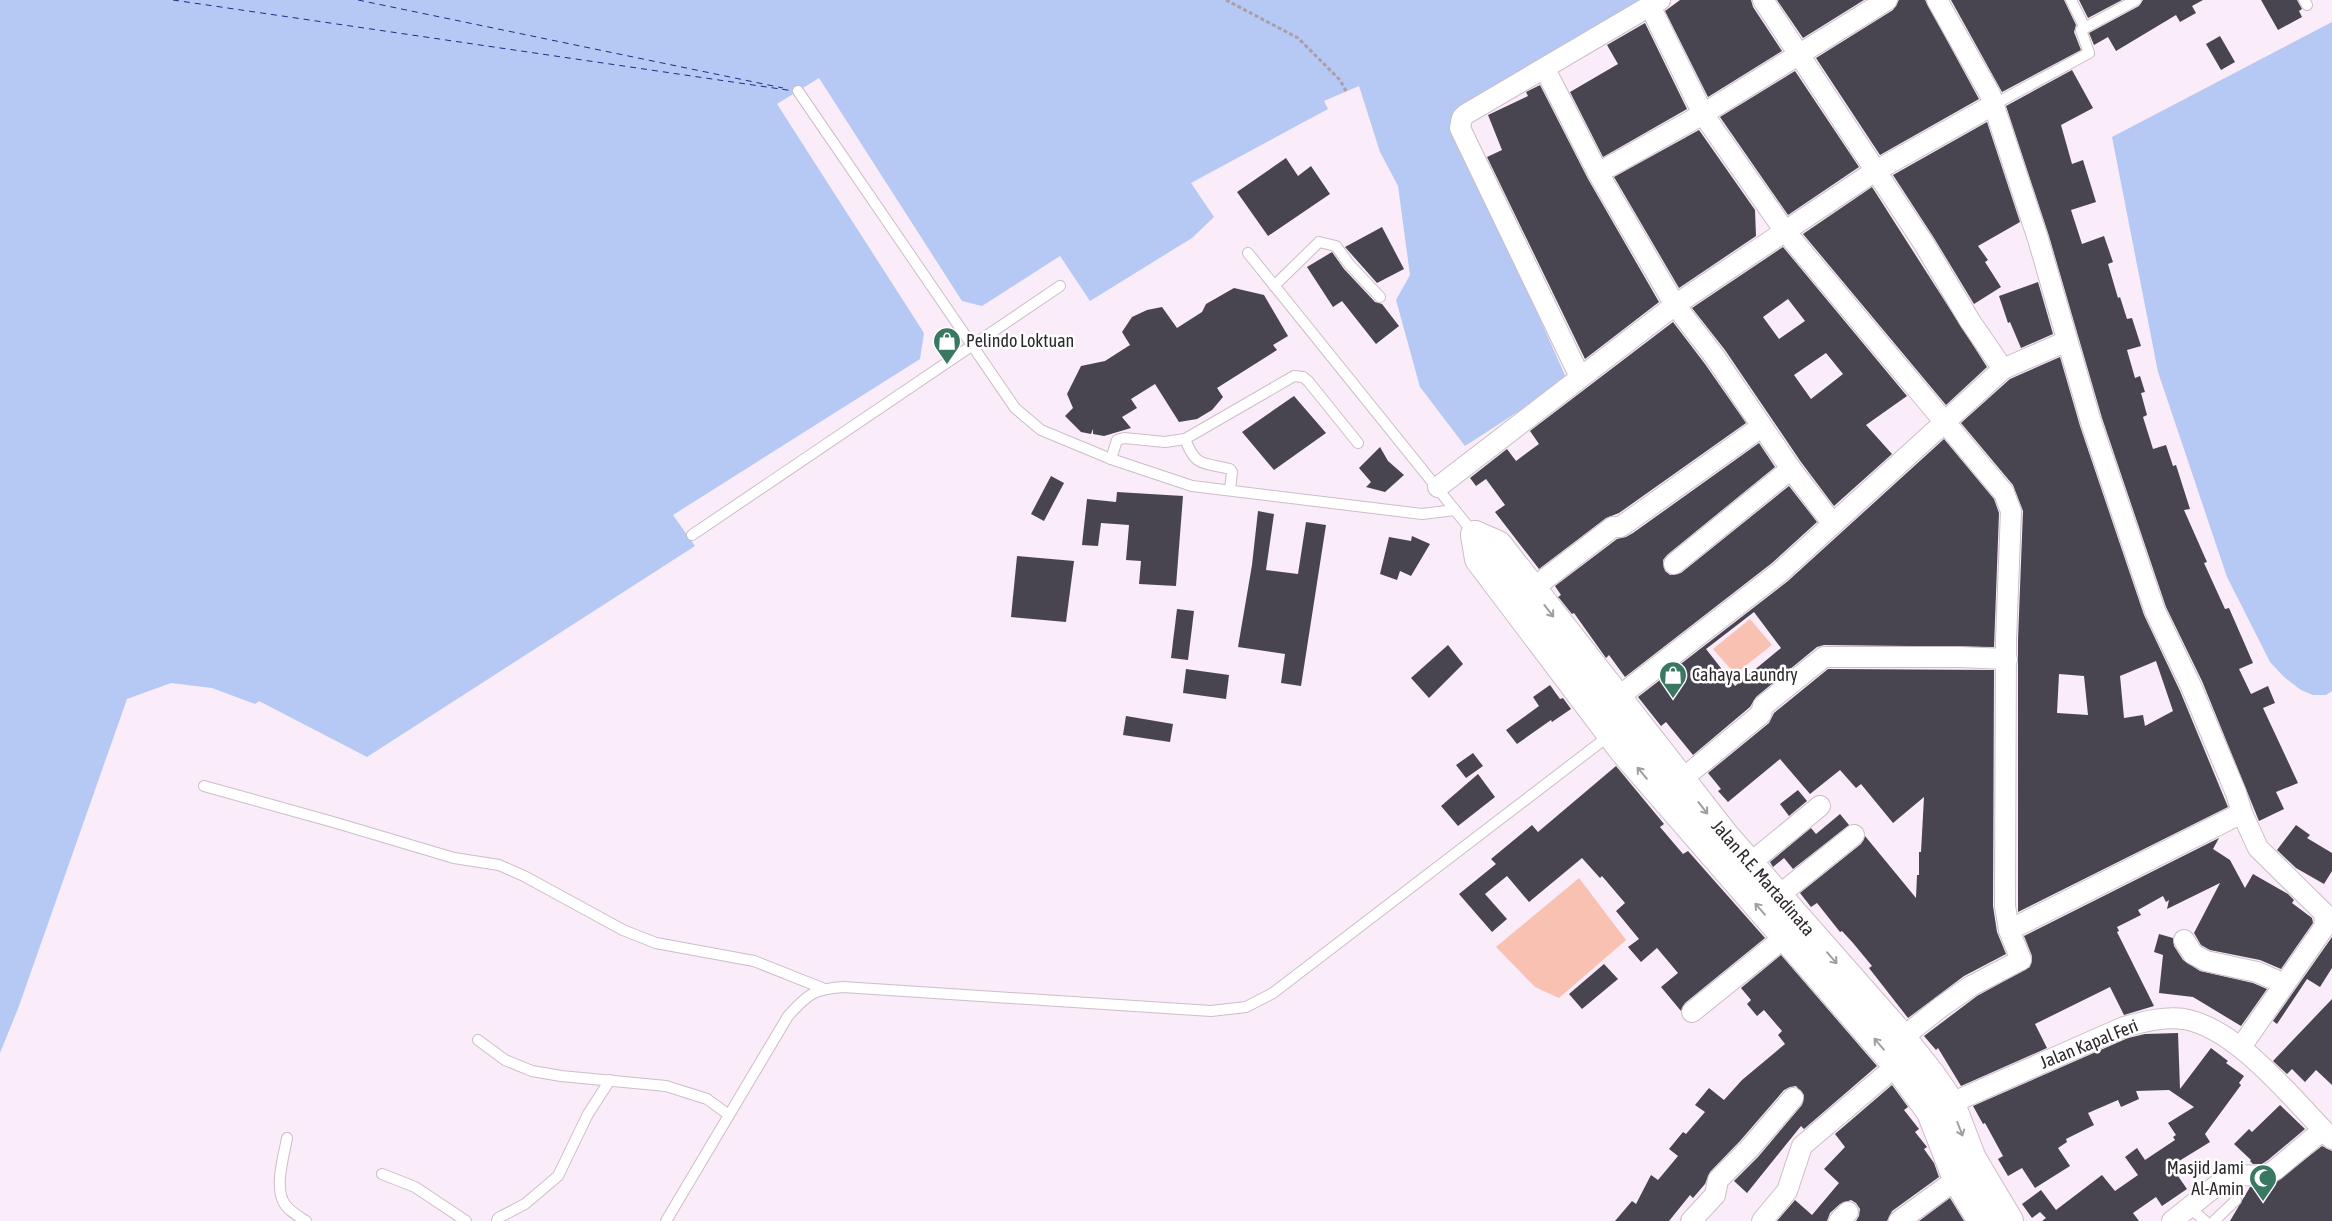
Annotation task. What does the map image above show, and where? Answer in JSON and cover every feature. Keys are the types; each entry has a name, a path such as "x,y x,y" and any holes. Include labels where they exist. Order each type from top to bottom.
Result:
{"street":[{"path":"1763,0 2003,369"},
{"path":"1598,173 1703,114 1887,0"},
{"path":"1937,0 1990,94 2038,239 2091,422 2155,611 2198,704 2258,848 2324,913 2329,924 2241,1047"},
{"path":"1580,377 1460,128 1462,118 1655,3 1703,114 1784,230 2004,493 2011,511 2006,659 2005,906 2009,930 2021,960 1971,986 1951,999 1902,1038"},
{"path":"1545,69 1598,173 1675,305 1833,524"},
{"path":"1438,487 1675,305 1784,230 1876,171 1993,105"},
{"path":"1617,698 1780,572 2003,369 2067,341"},
{"path":"1532,589 1613,527 1620,527 1626,523 1761,426"},
{"path":"1674,564 1791,468"},
{"name":"Jalan R.E. Martadinata","path":"1484,546 1532,589 1749,864 1902,1038 1941,1108 2009,1221"},
{"name":"Jalan R.E. Martadinata","path":"1484,546 1618,743 1897,1065 1941,1108 1957,1179 1982,1221"},
{"path":"1681,780 1761,714 1763,706 1824,657 2006,659"},
{"path":"1618,743 1645,734"},
{"path":"1749,864 1820,806"},
{"path":"2009,930 2242,813"},
{"path":"1778,896 1854,835"},
{"path":"1692,1012 1785,937"},
{"path":"2184,940 2193,954 2206,961 2256,972 2285,984"},
{"name":"Jalan Kapal Feri","path":"1941,1108 2124,1027 2154,1019 2184,1019 2207,1028 2241,1047 2327,1134"},
{"path":"1762,1221 1787,1191 1802,1146 1897,1065"},
{"path":"1691,1221 1715,1195 1718,1180 1749,1149 1793,1098"},
{"path":"2172,1221 2226,1178 2265,1176 2327,1134"},
{"path":"1899,1221 1957,1179"}],"lane":[{"path":"2071,0 2085,28"},
{"path":"1993,105 2089,53 2090,50 2080,33 2085,28 2136,0"},
{"path":"798,91 1015,408 1041,430 1111,459 1192,486 1422,514 1455,510"},
{"path":"1274,286 1319,242 1336,246 1349,264 1380,297"},
{"path":"1248,254 1484,546"},
{"path":"692,535 1060,286"},
{"path":"1111,459 1117,440 1124,438 1165,442 1184,439 1294,376 1302,377 1308,381 1358,443"},
{"path":"1184,439 1190,454 1198,461 1230,469 1232,472 1230,490"},
{"path":"204,786 454,858 499,865 524,876 623,930 656,943 754,961 822,988 843,987 1211,1011 1246,1007 1273,993 1618,743"},
{"path":"666,1221 788,1016 805,998 822,988"},
{"path":"478,1040 505,1060 532,1071 562,1076 666,1086 707,1099 729,1115"},
{"path":"497,1221 498,1218 542,1191 558,1176 588,1114 610,1080"},
{"path":"288,1138 280,1172 282,1200 291,1212 306,1221"},
{"path":"382,1174 415,1187 466,1221"},
{"path":"2214,1221 2236,1200"},
{"path":"2189,1207 2205,1221"}],"path":[{"path":"1226,0 1298,38 1340,80 1346,91"}],"shaded area":[{"path":"1750,619 1772,645 1735,674 1713,649"},
{"path":"1579,878 1626,940 1559,998 1535,987 1496,947"}],"water":[{"path":"0,0 1651,0 1455,127 1567,380 1465,446 1420,387 1396,300 1410,275 1398,186 1380,152 1359,86 1324,101 1328,109 1191,183 1214,217 1192,238 1090,301 1060,256 982,306 962,301 819,78 777,104 924,333 920,359 673,515 695,546 367,757 259,701 255,704 212,688 171,683 127,699 19,1006 0,1053"},
{"path":"2332,22 2332,691 2326,695 2313,695 2301,690 2284,677 2270,662 2227,577 2158,372 2112,137"}],"building":[{"path":"1680,0 1751,0 1753,7 1782,51 1708,97 1665,11"},
{"path":"1777,0 1864,0 1803,38"},
{"path":"1899,0 1925,0 1979,99 1880,155 1816,58 1893,10"},
{"path":"1951,0 2064,0 2076,25 2074,32 2081,50 2002,92"},
{"path":"2079,0 2122,0 2088,18"},
{"path":"2143,0 2203,0 2192,6 2196,13 2180,22 2176,15 2116,51 2108,37 2094,45 2089,33 2139,6"},
{"path":"2261,0 2297,0 2302,9 2299,11 2302,17 2278,30"},
{"path":"1645,23 1687,109 1603,157 1570,92 1618,64 1607,45"},
{"path":"2220,36 2235,62 2221,70 2206,44"},
{"path":"2072,70 2093,108 2061,125 2072,164 2083,160 2096,202 2071,210 2082,244 2104,236 2113,262 2108,264 2118,298 2120,297 2127,319 2132,318 2141,346 2127,350 2135,378 2140,376 2145,392 2141,393 2147,415 2143,417 2153,449 2166,445 2173,466 2176,465 2190,509 2184,510 2207,562 2204,563 2225,609 2229,608 2253,663 2239,669 2251,694 2268,686 2275,703 2263,708 2298,783 2276,792 2284,809 2259,821 2202,681 2166,607 2102,418 2049,236 2006,106"},
{"path":"1795,71 1859,167 1788,215 1720,117"},
{"path":"1540,85 1588,179 1659,302 1585,359 1487,157 1502,150 1488,115 1528,96 1526,92"},
{"path":"1987,122 2020,222 1978,246 1988,260 1985,262 2001,287 1974,304 1893,175"},
{"path":"1699,130 1755,210 1756,236 1679,288 1614,177"},
{"path":"1286,158 1298,176 1311,166 1330,194 1268,236 1237,192"},
{"path":"1872,187 1987,367 1946,405 1803,234"},
{"path":"1382,227 1404,269 1377,283 1345,247"},
{"path":"1783,247 1907,396 1866,425 1892,454 1834,506 1801,462 1725,350 1692,308","holes":["1788,299 1805,321 1779,339 1763,317","1826,353 1843,374 1811,399 1794,375"]},
{"path":"1332,252 1344,269 1375,302 1382,304 1399,326 1376,344 1342,301 1333,307 1307,267"},
{"path":"2038,282 2053,334 2021,348 2010,322 2008,323 1999,296"},
{"path":"1234,288 1264,295 1288,336 1273,345 1277,350 1217,388 1223,397 1212,410 1197,419 1179,422 1155,384 1131,399 1137,408 1122,417 1131,428 1104,436 1093,434 1093,429 1091,434 1081,432 1065,416 1073,408 1067,394 1081,366 1105,361 1130,345 1122,332 1132,317 1147,310 1162,307 1177,328 1202,312 1206,304"},
{"path":"1673,322 1746,423 1619,513 1606,518 1539,569 1495,512 1505,505 1486,479 1476,486 1470,478 1507,449 1516,461 1539,444 1530,431"},
{"path":"2060,357 2080,426 2144,615 2180,691 2228,807 2018,912 2018,640 2023,511 2013,485 1961,423 2010,379","holes":["2156,661 2173,711 2145,726 2143,715 2124,718 2120,676","2059,674 2084,676 2088,715 2057,713"]},
{"path":"1294,396 1326,433 1274,470 1242,432"},
{"path":"1944,439 1994,499 1999,513 1994,647 1824,645 1817,647 1756,697 1750,707 1693,755 1666,722 1661,726 1638,697 1788,581","holes":["1754,612 1781,648 1735,686 1706,649"]},
{"path":"1759,443 1775,467 1667,555 1663,560 1665,571 1670,575 1681,573 1789,486 1817,522 1772,563 1625,677 1609,655 1606,658 1574,613 1572,614 1558,597 1561,595 1555,586 1617,539 1633,533"},
{"path":"1380,447 1388,461 1404,475 1385,492 1366,487 1371,482 1359,468"},
{"path":"1051,476 1064,483 1044,521 1031,514"},
{"path":"1117,492 1183,496 1176,586 1139,584 1141,561 1126,560 1129,525 1101,523 1098,546 1082,545 1087,499 1116,502"},
{"path":"1258,511 1274,514 1266,570 1298,574 1306,522 1326,525 1301,686 1281,683 1285,654 1238,647 1252,565"},
{"path":"1412,536 1430,544 1411,576 1400,571 1397,580 1380,574 1389,537 1411,541"},
{"path":"1017,556 1074,561 1066,622 1011,617"},
{"path":"1177,609 1194,611 1188,660 1171,658"},
{"path":"1448,645 1463,664 1429,698 1411,678"},
{"path":"1186,669 1229,675 1226,699 1183,693"},
{"path":"1828,669 1994,670 1993,906 1997,932 2006,954 1964,976 1908,1018 1869,968 1872,966 1853,943 1842,931 1840,932 1817,903 1811,907 1800,893 1861,844 1865,836 1916,898 1924,797 1893,823 1861,784 1856,788 1840,770 1810,794 1780,759 1728,802 1718,791 1721,789 1708,773 1769,723 1774,713"},
{"path":"1550,685 1560,699 1563,698 1571,709 1552,722 1551,720 1517,744 1506,730 1539,706 1533,697"},
{"path":"1126,716 1173,724 1170,742 1123,735"},
{"path":"1473,753 1483,766 1466,778 1456,765"},
{"path":"1616,766 1664,824 1660,827 1683,854 1688,851 1765,938 1685,1003 1681,1011 1661,987 1678,973 1657,948 1641,962 1628,947 1639,939 1616,911 1625,903 1602,876 1600,878 1582,858 1529,902 1507,876 1485,894 1507,919 1492,932 1459,894 1496,864 1491,859 1532,825 1538,832"},
{"path":"1478,774 1495,797 1458,826 1441,806"},
{"path":"1798,790 1807,801 1789,816 1780,804"},
{"path":"1840,814 1849,825 1793,869 1784,858 1773,867 1770,862 1811,828 1816,834"},
{"path":"2296,825 2310,835 2307,838 2332,853 2332,871 2324,884 2296,868 2277,850"},
{"path":"2219,838 2213,849 2230,860 2245,888 2253,874 2288,894 2294,900 2292,903 2312,918 2313,923 2281,969 2260,960 2210,950 2201,945 2194,933 2220,883 2167,909 2169,900 2166,902 2163,896 2138,910 2141,915 2117,927 2119,931 2117,932 2154,1006 2124,1015 2110,987 2035,1024 2047,1048 1961,1086 1938,1048 1936,1050 1924,1036 1977,996 2030,967 2032,956 2024,936"},
{"path":"2159,934 2173,938 2174,946 2183,960 2200,971 2253,983 2267,989 2241,1026 2193,997 2159,993 2163,955 2154,952"},
{"path":"2332,937 2332,968 2320,987 2307,979 2277,1024 2273,1021"},
{"path":"1781,955 1877,1066 1804,1129 1801,1126 1747,1193 1734,1181 1758,1157 1802,1105 1804,1095 1796,1086 1784,1090 1740,1141 1710,1172 1705,1184 1693,1198 1690,1195 1669,1221 1615,1221 1632,1201 1636,1204 1651,1175 1658,1180 1678,1156 1669,1149 1683,1132 1686,1134 1705,1112 1695,1105 1709,1088 1724,1100 1742,1080 1785,1044 1778,1035 1782,1031 1764,1010 1757,1016 1747,1004 1751,1000 1741,988"},
{"path":"1604,964 1618,979 1582,1009 1569,994"},
{"path":"2332,999 2332,1085 2316,1070 2305,1082 2292,1069 2287,1074 2273,1061"},
{"path":"2178,1033 2180,1089 2211,1048 2228,1061 2226,1063 2244,1076 2239,1083 2241,1085 2205,1134 2210,1142 2171,1166 2187,1189 2162,1206 2156,1197 2133,1213 2139,1221 2042,1221 2046,1218 2040,1212 2032,1218 2022,1204 2041,1190 2056,1210 2102,1175 2115,1191 2138,1175 2125,1157 2137,1148 2145,1160 2175,1140 2173,1137 2176,1135 2168,1123 2194,1107 2169,1090 2136,1091 2139,1099 2121,1107 2118,1100 2088,1113 2094,1125 2066,1139 2067,1142 2058,1148 2070,1166 2035,1188 2022,1168 2008,1176 1998,1159 2003,1156 1985,1123 1983,1124 1973,1106 2128,1038 2145,1034"},
{"path":"1892,1085 1908,1107 1904,1110 1919,1129 1915,1132 1927,1147 1924,1149 1934,1163 1939,1177 1892,1211 1887,1221 1856,1221 1860,1209 1851,1200 1840,1204 1830,1213 1827,1221 1777,1221 1795,1200 1812,1215 1839,1183 1824,1169 1845,1147 1835,1134"},
{"path":"2280,1105 2305,1129 2268,1160 2262,1164 2253,1164 2234,1144 2249,1129 2252,1132"},
{"path":"2322,1146 2332,1151 2332,1221 2230,1221 2250,1187 2271,1186"},
{"path":"1950,1198 1964,1221 1919,1221"}],"ferry route":[{"path":"173,0 794,91"},
{"path":"358,0 783,88"}],"place":[{"name":"Pelindo Loktuan","path":"947,365"},
{"name":"Cahaya Laundry","path":"1673,699"},
{"name":"Masjid Jami Al-Amin","path":"2263,1202"}]}
